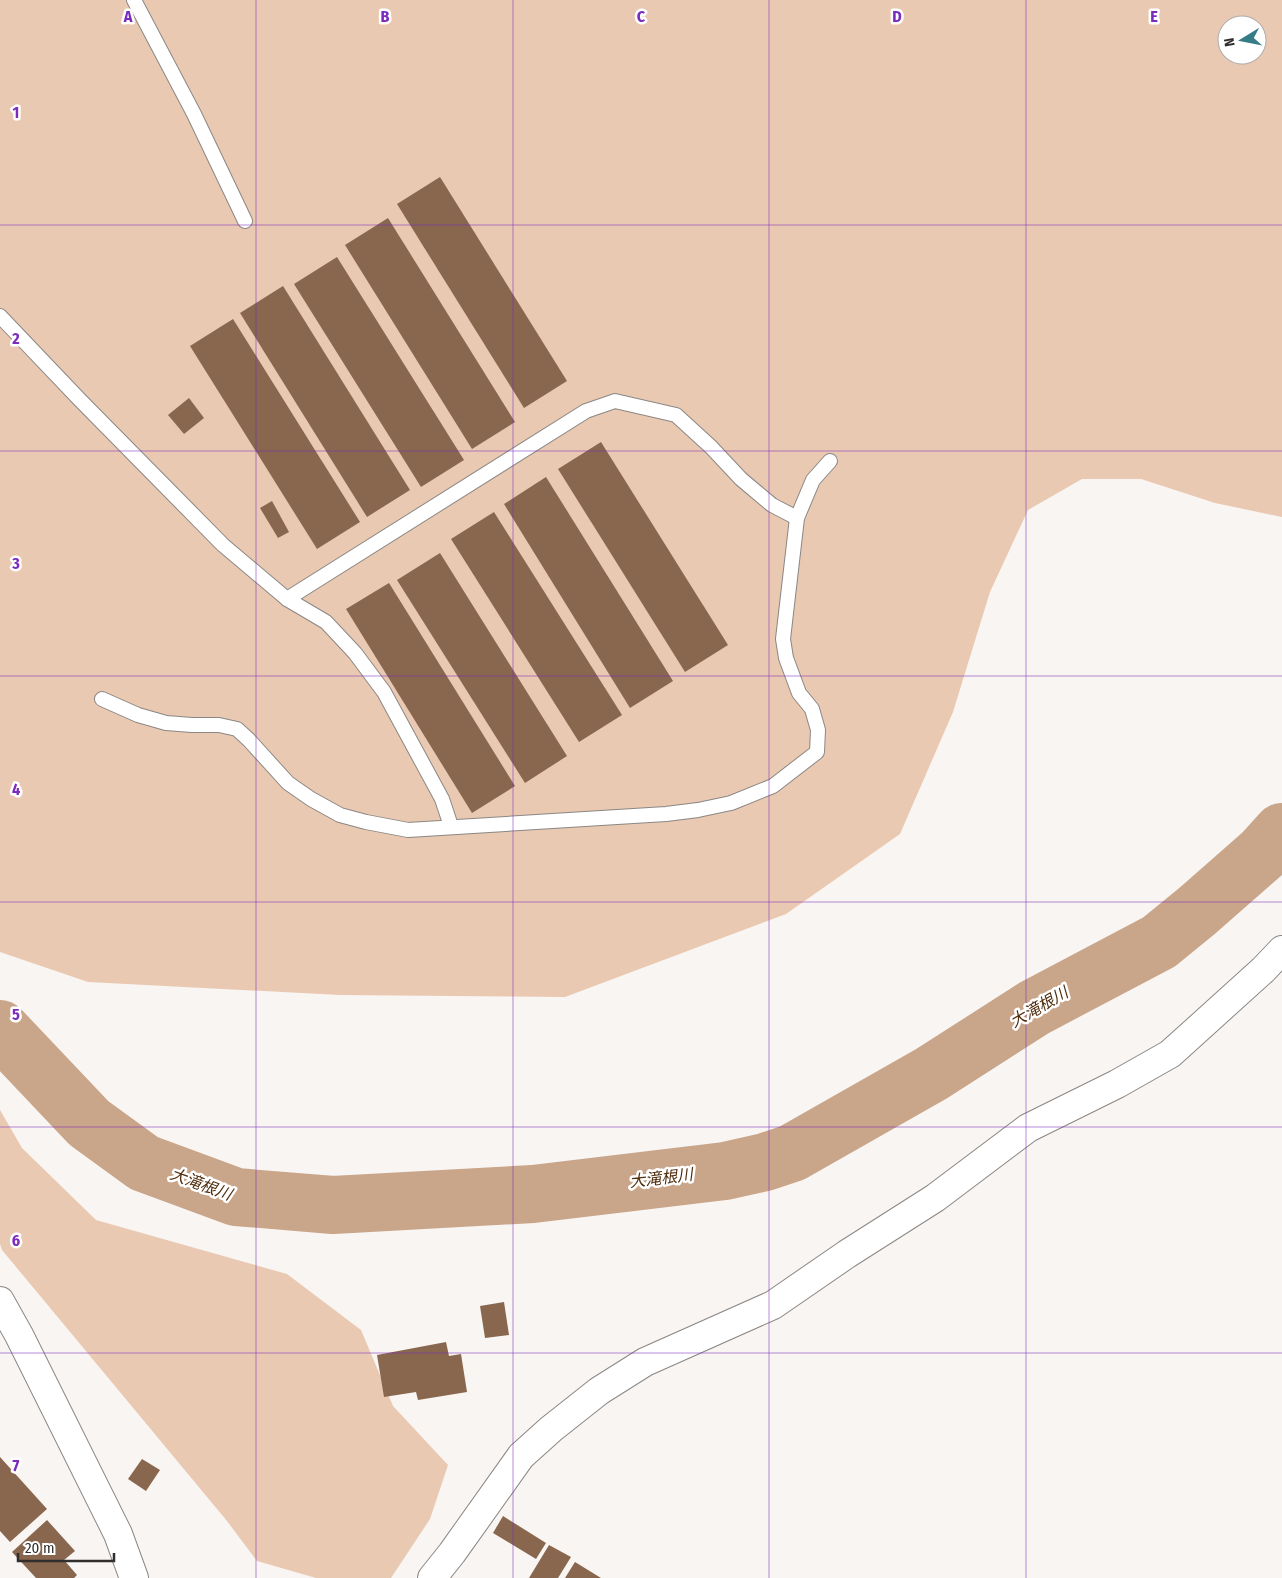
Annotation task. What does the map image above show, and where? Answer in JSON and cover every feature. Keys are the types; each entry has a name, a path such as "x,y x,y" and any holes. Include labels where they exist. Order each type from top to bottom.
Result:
{"street":[{"path":"432,1578 521,1456 599,1390 645,1362 773,1305 847,1254 935,1198 1028,1128 1118,1084 1170,1054 1263,970 1282,950"},
{"path":"0,1301 19,1335 118,1534 134,1578"}],"lane":[{"path":"134,0 194,114 244,220"},
{"path":"0,316 216,538 287,599 326,622 356,653 384,692 442,799 451,826"},
{"path":"287,599 586,411 615,401 676,416 711,447 741,479 772,505 797,518"},
{"path":"102,699 138,715 166,723 219,725 237,729 288,783 311,799 340,815 408,830 698,810 730,802 773,786 817,752 818,730 814,716 800,693 786,658 784,639 797,518 813,480 830,461"}],"shaded area":[{"path":"0,0 1282,0 1282,517 1215,503 1141,479 1082,479 1028,510 990,592 953,712 900,834 786,914 565,997 340,995 88,982 0,952"},
{"path":"0,1110 22,1148 96,1220 287,1274 361,1330 393,1406 448,1465 430,1519 391,1578 316,1578 257,1561 227,1521 2,1250 0,1244"}],"building":[{"path":"440,177 567,381 524,408 397,204"},
{"path":"388,218 515,422 472,449 345,245"},
{"path":"337,257 464,460 421,487 294,284"},
{"path":"283,286 410,490 367,517 240,313"},
{"path":"233,319 360,522 317,549 190,346"},
{"path":"189,398 204,418 184,434 168,415"},
{"path":"601,442 728,645 685,672 558,469"},
{"path":"546,477 673,681 630,708 504,504"},
{"path":"272,501 289,532 278,538 260,508"},
{"path":"494,512 622,715 579,742 451,539"},
{"path":"440,553 567,756 525,783 397,580"},
{"path":"389,583 515,786 472,813 346,609"},
{"path":"504,1302 509,1335 485,1338 480,1306"},
{"path":"446,1342 449,1356 461,1354 467,1392 418,1400 416,1392 384,1397 377,1355"},
{"path":"0,1457 47,1509 10,1542 0,1531"},
{"path":"142,1459 160,1470 146,1491 128,1479"},
{"path":"503,1516 546,1543 536,1559 493,1533"},
{"path":"47,1520 75,1551 64,1560 77,1575 74,1578 36,1578 12,1552"},
{"path":"549,1545 571,1557 558,1578 529,1578"},
{"path":"575,1562 601,1578 565,1578"}],"waterway":[{"name":"大滝根川","path":"0,1029 89,1123 144,1163 236,1197 333,1205 533,1194 725,1171 765,1162 792,1153 931,1074 1034,1008 1159,942 1263,853 1282,832"}]}
